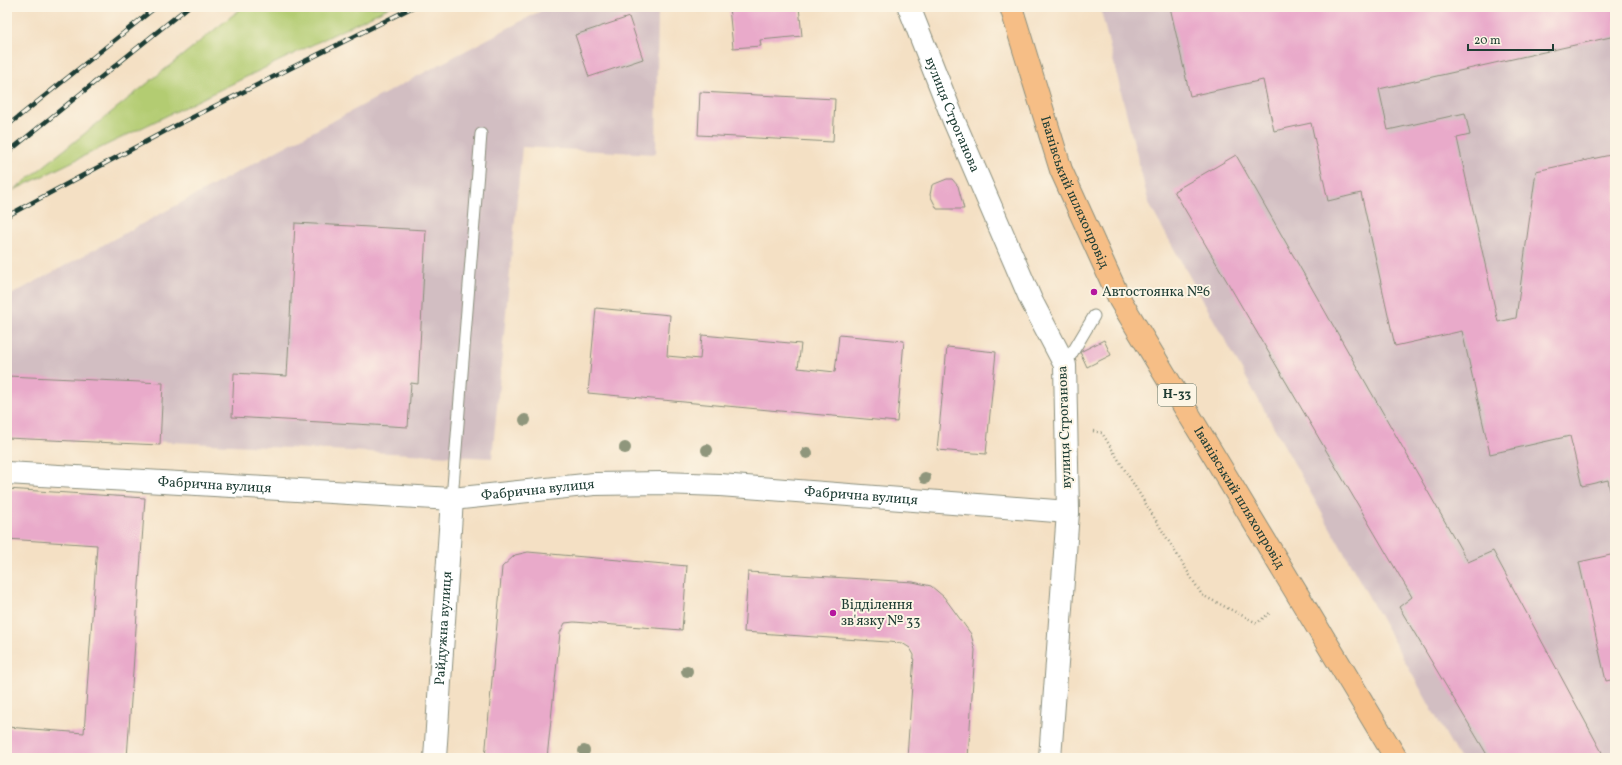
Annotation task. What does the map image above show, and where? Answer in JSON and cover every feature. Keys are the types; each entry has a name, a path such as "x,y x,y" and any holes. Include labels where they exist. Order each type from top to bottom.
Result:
{"main road":[{"name":"Іванівський шляхопровід","path":"1011,7 1061,170 1120,300 1396,758"}],"street":[{"name":"вулиця Строганова","path":"909,7 954,121 1028,293 1065,365 1068,512 1050,758"},
{"name":"Фабрична вулиця","path":"7,473 452,500 594,484 720,484 1068,512"},
{"name":"Райдужна вулиця","path":"435,758 452,500"}],"lane":[{"path":"452,500 481,134"},
{"path":"1065,365 1094,316"}],"path":[{"path":"1065,423 1102,433 1202,595 1257,623 1272,612"}],"shaded area":[{"path":"548,7 658,7 656,154 522,147 492,458 7,434 7,297 271,154"},
{"path":"1100,7 1615,7 1615,758 1459,758 1149,204"}],"green space":[{"path":"243,7 390,7 14,190"}],"building":[{"path":"729,7 799,7 802,36 760,40 761,46 733,48"},
{"path":"1170,7 1615,7 1615,36 1379,89 1388,130 1465,113 1470,135 1457,138 1498,322 1516,318 1536,171 1615,154 1615,500 1612,501 1608,480 1582,486 1570,436 1490,454 1462,331 1395,346 1361,193 1328,201 1311,123 1274,131 1263,80 1190,96"},
{"path":"629,17 643,59 589,77 575,35"},
{"path":"700,92 835,99 833,142 698,135"},
{"path":"1236,155 1468,562 1493,551 1605,758 1489,758 1399,607 1412,597 1174,191"},
{"path":"947,179 952,179 958,186 964,209 937,209 930,195 932,185"},
{"path":"295,223 426,230 418,384 411,383 408,427 232,417 234,373 287,376"},
{"path":"596,308 670,315 667,356 700,359 702,335 801,344 798,368 835,372 839,335 904,341 897,422 588,393"},
{"path":"1104,340 1111,355 1087,367 1080,352"},
{"path":"947,347 996,352 986,454 937,450"},
{"path":"7,376 163,383 160,445 7,438"},
{"path":"7,489 145,498 127,758 7,758 7,727 84,733 97,545 7,539"},
{"path":"528,552 687,566 682,630 574,622 565,623 560,633 547,758 485,758 502,567 515,555"},
{"path":"1615,554 1615,679 1606,681 1579,562"},
{"path":"748,572 913,582 931,586 944,597 971,634 975,650 968,758 907,758 914,655 910,648 902,643 744,632"}],"railway":[{"path":"7,126 156,7"},
{"path":"7,153 188,7"},
{"path":"7,216 173,127 413,7"}],"place":[{"name":"Автостоянка №6","path":"1094,292"},
{"name":"Відділення зв'язку № 33","path":"833,613"}]}
